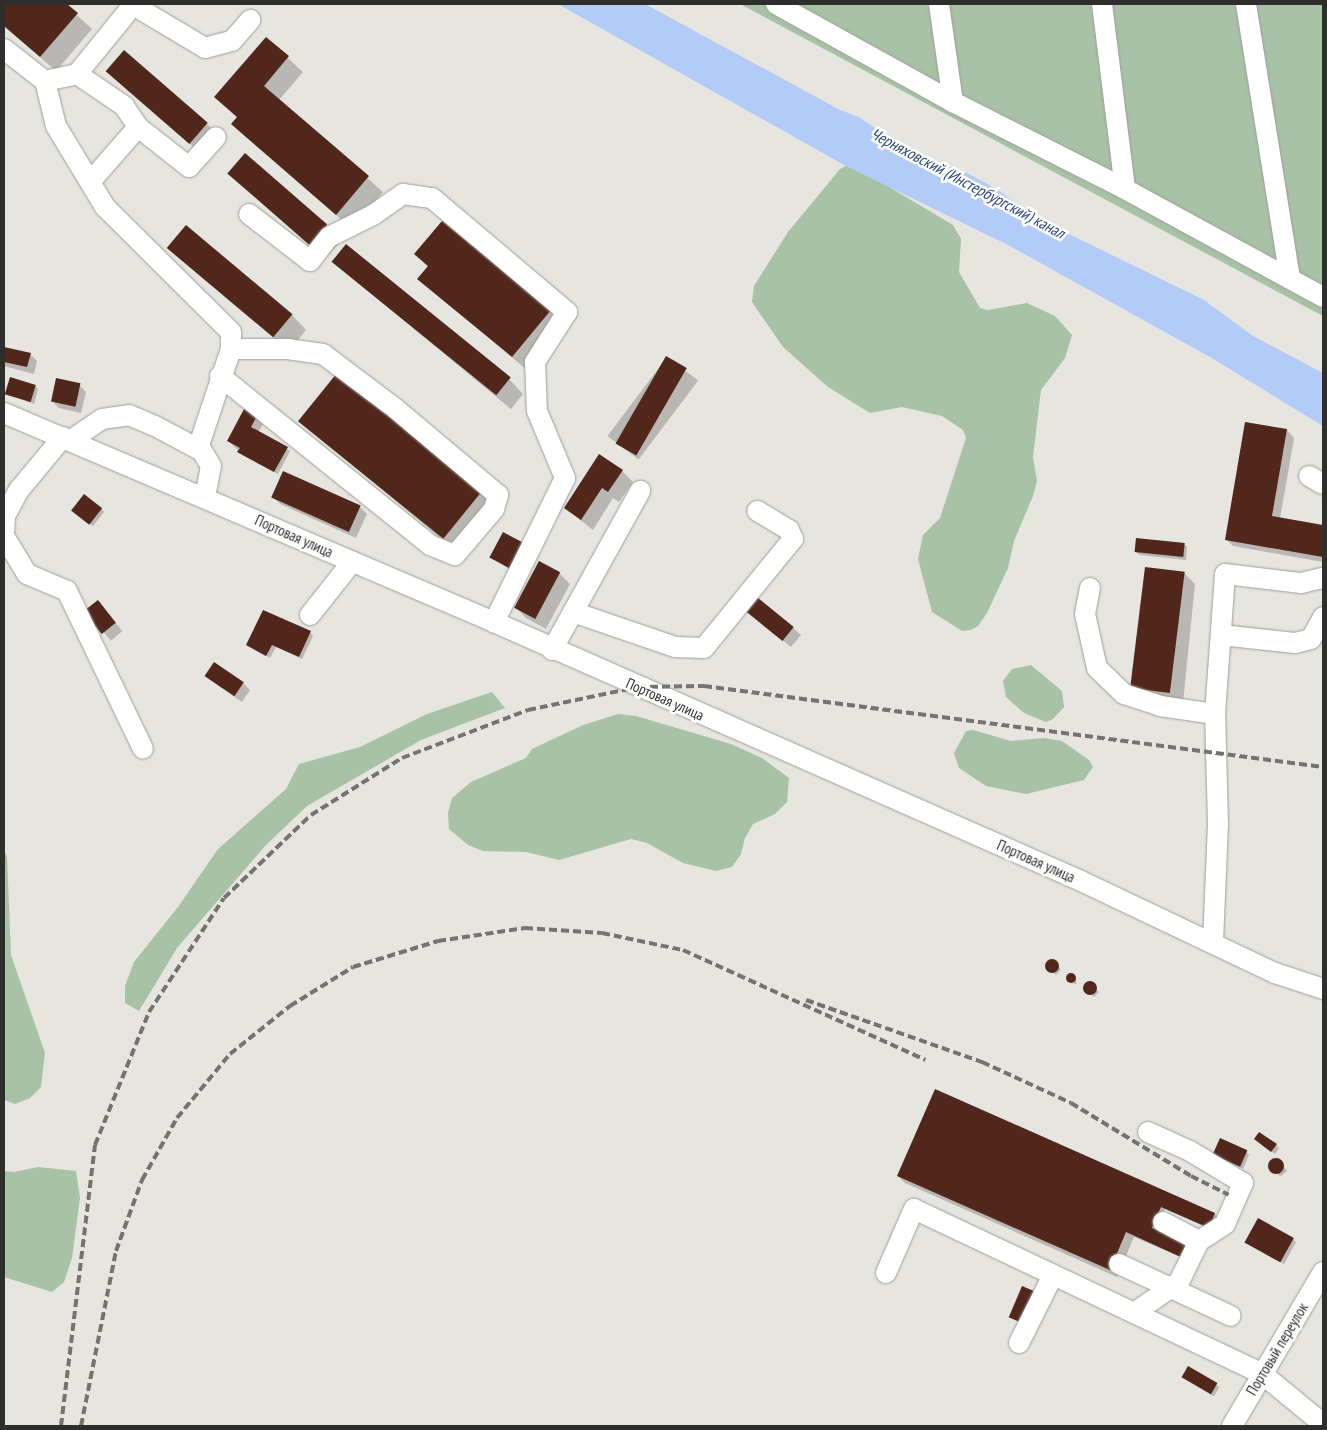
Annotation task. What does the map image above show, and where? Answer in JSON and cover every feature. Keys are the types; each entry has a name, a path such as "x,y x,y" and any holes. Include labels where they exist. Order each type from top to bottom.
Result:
{"street":[{"path":"45,81 77,74 132,4 206,48 232,41 250,20"},
{"path":"939,4 954,102"},
{"path":"1102,4 1125,188"},
{"path":"1246,4 1290,279"},
{"path":"785,6 954,102 1125,188 1323,297"},
{"path":"4,49 45,81 56,126 105,207 231,332 230,349 198,448"},
{"path":"77,74 124,106 138,127 189,167 216,137"},
{"path":"90,182 138,127"},
{"path":"249,214 310,261 329,237 373,215 403,194 432,198 567,312 535,362 536,411 565,478 494,622"},
{"path":"220,376 430,545 455,556 494,508 498,495 396,409 323,354 290,349 230,349"},
{"name":"Портовая улица","path":"4,413 67,438 494,622 552,650 1081,881 1274,973 1323,989"},
{"path":"143,749 67,591 27,574 4,535 5,516 19,490 67,438 102,419 129,415 198,448 211,466 205,497"},
{"path":"552,650 640,491"},
{"path":"573,612 676,647 704,648 793,539 789,530 757,511"},
{"path":"310,615 352,562"},
{"path":"1213,943 1218,825 1215,714 1225,574 1301,583 1323,578"},
{"path":"1090,588 1085,614 1097,668 1124,694 1160,706 1215,714"},
{"path":"1221,634 1295,643 1311,639 1323,617"},
{"path":"1134,1313 1179,1282 1199,1241 1224,1224 1243,1183 1190,1151 1148,1132"},
{"path":"886,1273 914,1210 1261,1373 1323,1424"},
{"path":"1162,1222 1199,1241"},
{"path":"1119,1264 1231,1316"},
{"name":"Портовый переулок","path":"1232,1426 1261,1373 1323,1272"},
{"path":"1019,1342 1053,1275"}],"green space":[{"path":"740,4 1323,4 1323,316"},
{"path":"846,166 864,172 953,225 961,239 959,272 980,308 988,310 1027,303 1055,316 1072,335 1065,358 1041,390 1033,457 1037,481 1033,496 1014,541 1008,568 987,613 978,626 971,630 962,631 932,612 918,559 923,535 940,518 966,438 963,430 942,416 902,407 870,413 828,387 783,347 752,302 754,286 788,232 840,169"},
{"path":"1031,665 1062,691 1064,707 1053,719 1046,722 1024,713 1006,697 1003,681 1012,669"},
{"path":"492,692 505,708 421,740 307,806 265,846 177,948 139,1011 125,1003 125,986 134,962 178,907 218,849 286,789 299,764 360,747 427,714"},
{"path":"618,714 636,716 731,744 762,758 789,778 787,802 775,814 753,824 745,838 741,854 732,867 716,871 683,863 647,843 631,839 559,860 526,852 483,851 468,845 449,829 448,813 452,798 471,782 526,758 532,749 583,725"},
{"path":"973,730 1011,741 1044,738 1062,741 1089,760 1093,767 1084,780 1026,794 986,786 959,768 954,753 966,731"},
{"path":"4,849 7,857 11,955 45,1053 41,1087 30,1098 15,1104 4,1100"},
{"path":"38,1167 76,1171 80,1198 72,1258 64,1282 52,1292 4,1277 4,1171 14,1172"}],"water":[{"name":"Черняховский (Инстербургский) канал","path":"558,4 645,4 840,110 859,117 913,155 965,172 997,189 1030,215 1204,300 1253,336 1323,373 1323,426 1210,357 1008,245 846,166"}],"building":[{"path":"4,4 67,4 78,13 40,57 4,26"},
{"path":"266,37 289,56 264,86 369,176 336,215 231,124 237,117 214,97"},
{"path":"124,50 208,123 189,144 106,71"},
{"path":"245,153 327,225 310,245 227,173"},
{"path":"442,221 551,310 512,357 417,279 428,266 414,254"},
{"path":"186,225 292,314 273,337 167,248"},
{"path":"346,244 511,377 496,395 332,262"},
{"path":"4,347 31,353 27,367 4,362"},
{"path":"666,356 687,368 636,455 616,443"},
{"path":"337,373 482,491 443,539 298,421"},
{"path":"10,377 36,385 31,402 5,394"},
{"path":"56,378 80,383 75,407 51,401"},
{"path":"244,409 257,416 251,427 288,447 274,472 237,452 240,448 227,441"},
{"path":"1245,422 1287,429 1272,516 1323,525 1323,557 1225,540"},
{"path":"599,454 623,470 608,492 602,488 581,520 564,508"},
{"path":"283,471 361,506 349,532 271,497"},
{"path":"84,494 102,508 89,525 71,511"},
{"path":"503,532 529,546 516,572 489,558"},
{"path":"1136,538 1185,543 1183,557 1135,552"},
{"path":"539,561 560,572 535,619 514,608"},
{"path":"1145,567 1185,572 1170,693 1130,688"},
{"path":"758,598 794,627 782,641 747,612"},
{"path":"98,600 116,623 102,634 84,611"},
{"path":"263,610 311,631 299,657 272,645 266,656 246,645"},
{"path":"214,662 244,682 234,696 204,676"},
{"path":"1052,959 1057,961 1059,966 1057,971 1052,973 1047,971 1045,966 1047,961"},
{"path":"1069,973 1073,973 1076,978 1075,982 1069,983 1066,980 1066,976"},
{"path":"1090,981 1095,983 1097,988 1095,993 1090,995 1085,993 1083,988 1085,983"},
{"path":"935,1089 1215,1213 1209,1228 1161,1207 1152,1228 1189,1244 1183,1258 1126,1232 1110,1270 897,1176"},
{"path":"1259,1132 1277,1144 1271,1152 1254,1139"},
{"path":"1220,1138 1247,1150 1240,1167 1213,1154"},
{"path":"1273,1158 1279,1158 1284,1163 1282,1172 1273,1174 1268,1169 1268,1163"},
{"path":"1258,1218 1294,1238 1280,1262 1244,1242"},
{"path":"1022,1286 1034,1291 1021,1322 1009,1317"},
{"path":"1188,1366 1217,1383 1211,1394 1182,1377"}],"railway":[{"path":"61,1426 95,1145 149,1012 224,898 311,815 402,758 528,710 638,687 704,686 1323,767"},
{"path":"81,1426 116,1251 142,1180 177,1118 230,1054 290,1006 353,967 438,941 525,928 602,933 683,950 925,1060"},
{"path":"806,1000 982,1062 1071,1103 1191,1176 1229,1195"}]}
